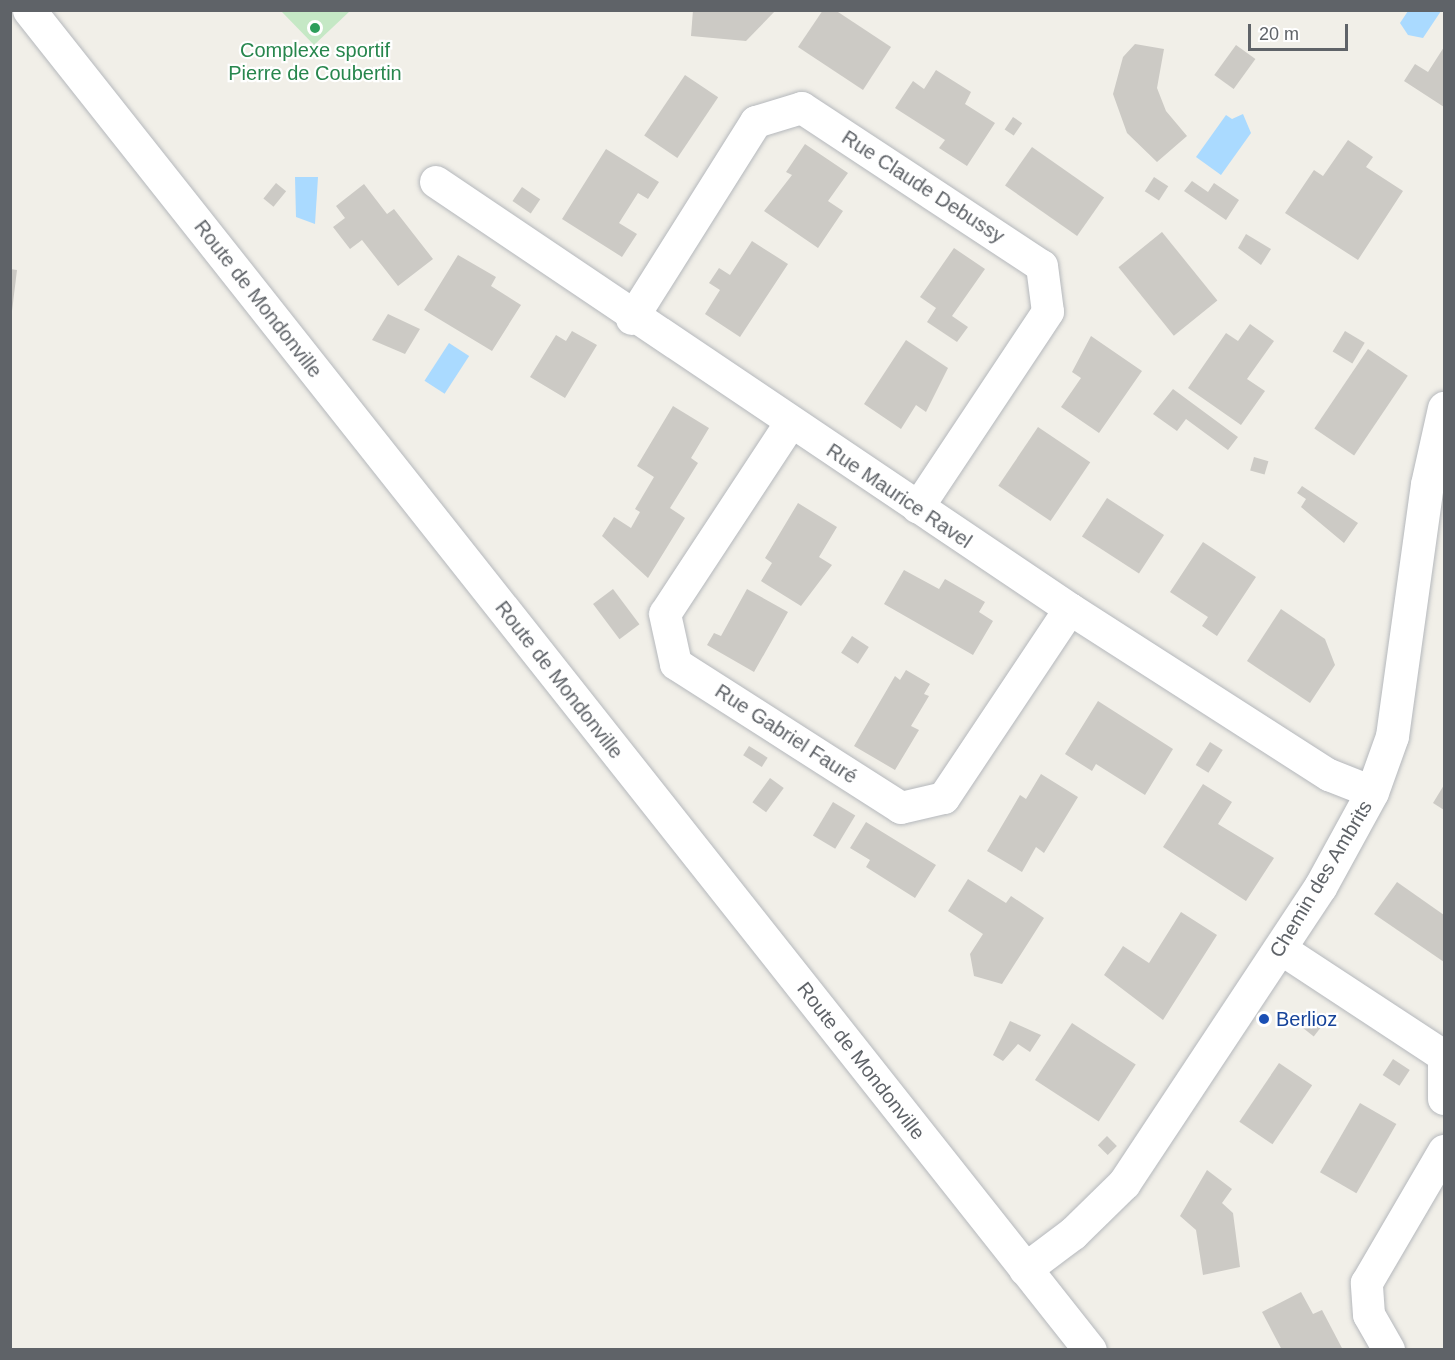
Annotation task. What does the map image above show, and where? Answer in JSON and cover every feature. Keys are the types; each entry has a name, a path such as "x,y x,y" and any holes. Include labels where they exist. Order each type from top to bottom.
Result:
{"main road":[{"name":"Route de Mondonville","path":"29,10 1090,1350"},
{"name":"Chemin des Ambrits","path":"1026,1269 1073,1233 1124,1183 1281,949 1372,792 1392,736 1427,484 1444,408"}],"street":[{"name":"Rue Claude Debussy","path":"632,319 756,122 802,108 1023,253 1042,266 1048,312 918,508"},
{"name":"Rue Maurice Ravel","path":"436,182 632,319 1070,609 1329,775 1372,792"},
{"name":"Rue Gabriel Fauré","path":"790,424 665,614 676,663 901,808 944,798 1070,609"},
{"path":"1281,949 1444,1056"},
{"path":"1444,1065 1444,1099"},
{"path":"1389,1350 1369,1315 1367,1282 1444,1151"}],"green space":[{"name":"Complexe sportif Pierre de Coubertin","path":"281,11 350,11 314,45"}],"water":[{"path":"1408,11 1441,11 1423,38 1408,35 1400,23"},
{"path":"1243,114 1251,133 1221,175 1196,157 1226,115 1232,119"},
{"path":"295,177 318,177 315,224 296,217"},
{"path":"449,343 469,356 445,394 424,381"}],"building":[{"path":"693,10 776,10 746,41 691,36"},
{"path":"823,10 835,10 891,47 863,90 798,47"},
{"path":"1135,44 1164,49 1157,88 1166,111 1187,136 1157,162 1127,133 1113,94 1123,57"},
{"path":"1236,45 1255,59 1234,89 1214,75"},
{"path":"1444,47 1444,107 1404,81 1415,64 1428,72"},
{"path":"936,70 971,92 965,104 995,123 967,166 939,148 945,140 895,108 913,81 924,89"},
{"path":"685,75 718,97 677,158 644,136"},
{"path":"1013,117 1022,123 1014,136 1005,129"},
{"path":"1348,140 1373,157 1366,167 1403,191 1358,260 1285,213 1314,170 1323,176"},
{"path":"805,144 848,173 828,201 843,211 818,248 764,211 792,175 786,172"},
{"path":"1032,147 1104,197 1077,236 1005,186"},
{"path":"606,149 659,182 648,199 638,193 619,223 637,234 622,257 562,219"},
{"path":"1154,177 1168,186 1159,201 1145,191"},
{"path":"1192,181 1208,192 1214,183 1239,200 1226,220 1184,191"},
{"path":"276,183 286,191 274,207 263,199"},
{"path":"364,184 387,214 394,209 433,259 398,286 362,240 350,249 333,227 345,218 336,206"},
{"path":"522,187 540,199 531,213 512,201"},
{"path":"1162,232 1217,300 1174,336 1118,267"},
{"path":"1246,234 1271,249 1261,265 1238,248"},
{"path":"752,241 788,264 740,337 705,314 720,290 709,283 719,268 730,275"},
{"path":"954,248 985,269 952,316 968,327 957,342 927,322 936,308 920,297"},
{"path":"458,255 496,277 491,286 521,305 492,351 424,310"},
{"path":"10,269 17,270 12,311 10,311"},
{"path":"388,314 420,329 405,354 372,340"},
{"path":"1250,324 1274,341 1247,379 1265,391 1241,425 1188,388 1226,333 1238,341"},
{"path":"572,331 597,345 565,398 530,377 556,335 566,341"},
{"path":"1345,331 1365,343 1352,363 1333,352"},
{"path":"1091,336 1142,371 1099,433 1061,407 1081,378 1072,372"},
{"path":"906,340 948,368 926,412 916,405 901,429 864,404"},
{"path":"1368,349 1408,376 1354,455 1314,429"},
{"path":"1173,389 1238,437 1228,450 1186,419 1177,431 1153,414"},
{"path":"673,406 709,428 691,458 698,463 670,508 685,518 648,578 602,536 614,517 631,528 640,512 635,509 654,477 637,466"},
{"path":"1038,427 1090,462 1051,521 998,486"},
{"path":"1254,457 1268,461 1265,475 1250,470"},
{"path":"1302,486 1358,523 1344,543 1301,507 1306,499 1297,493"},
{"path":"1107,498 1164,535 1139,574 1082,537"},
{"path":"798,503 837,527 819,557 832,565 801,606 761,581 772,563 765,558"},
{"path":"1203,542 1256,577 1217,636 1202,626 1208,617 1170,592"},
{"path":"904,570 939,589 945,579 985,602 979,612 993,621 973,655 884,604"},
{"path":"613,589 639,624 620,639 593,604"},
{"path":"747,589 788,612 754,672 707,645 714,633 721,636"},
{"path":"1281,609 1325,639 1335,665 1310,703 1247,661"},
{"path":"852,636 869,647 858,664 841,653"},
{"path":"906,670 930,684 924,694 929,696 911,726 919,730 895,770 854,746 895,676 900,680"},
{"path":"1098,701 1173,749 1145,795 1096,764 1092,771 1065,754"},
{"path":"1210,742 1223,750 1208,773 1196,765"},
{"path":"749,746 768,758 762,767 743,755"},
{"path":"1041,774 1078,797 1044,853 1036,847 1022,872 987,851 1020,795 1026,799"},
{"path":"770,778 784,788 766,812 752,802"},
{"path":"1203,784 1232,802 1218,824 1274,858 1246,901 1163,847"},
{"path":"1444,785 1444,810 1433,803"},
{"path":"833,802 855,815 835,849 813,835"},
{"path":"866,822 936,865 915,898 866,867 870,860 850,848"},
{"path":"968,879 1006,903 1011,896 1044,918 1002,984 974,976 970,954 983,934 948,911"},
{"path":"1397,882 1444,915 1444,962 1374,914"},
{"path":"1181,912 1217,935 1163,1020 1104,975 1123,946 1149,963"},
{"path":"1311,1014 1324,1024 1314,1036 1301,1027"},
{"path":"1010,1021 1041,1035 1030,1052 1018,1044 1003,1061 993,1055"},
{"path":"1072,1023 1136,1064 1099,1121 1035,1080"},
{"path":"1393,1059 1410,1070 1399,1086 1383,1075"},
{"path":"1279,1063 1312,1085 1272,1144 1239,1122"},
{"path":"1360,1103 1396,1124 1356,1193 1320,1172"},
{"path":"1107,1136 1117,1146 1108,1155 1098,1145"},
{"path":"1207,1170 1232,1189 1222,1203 1233,1213 1240,1267 1203,1275 1196,1230 1180,1216"},
{"path":"1301,1292 1313,1314 1322,1310 1343,1350 1282,1350 1262,1312"}],"place":[{"name":"Complexe sportif Pierre de Coubertin","path":"315,28"},
{"name":"Berlioz","path":"1264,1019"}]}
